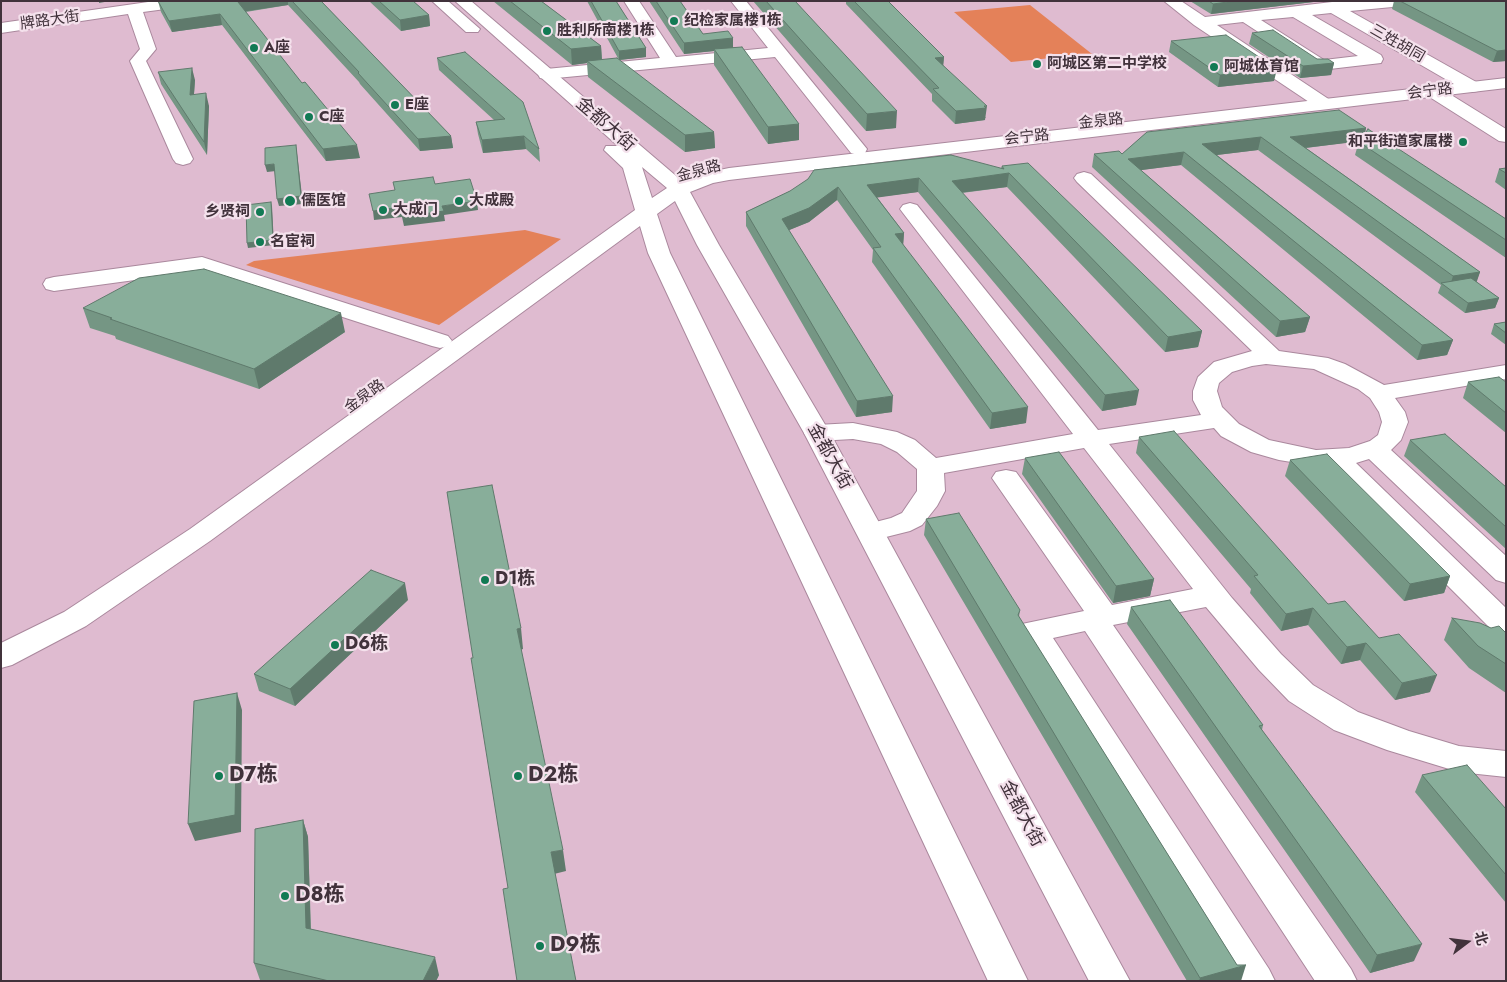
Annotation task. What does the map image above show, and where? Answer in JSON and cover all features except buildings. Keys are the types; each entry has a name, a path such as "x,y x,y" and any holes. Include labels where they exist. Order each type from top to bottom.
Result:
{"main road":[{"path":"73,1 80,17"},
{"name":"牌路大街","path":"1,28 188,1"},
{"name":"金都大街","path":"439,1 632,166 659,253 1008,981"},
{"name":"金都大街","path":"462,1 674,185 817,434 1110,981"},
{"path":"631,1 671,62"},
{"path":"738,1 858,149"},
{"path":"1171,1 1319,101"},
{"path":"1225,5 1264,1"},
{"path":"1200,22 1296,12 1328,5 1403,1"},
{"name":"三姓胡同","path":"1328,5 1467,84"},
{"path":"134,9 148,49 138,62 183,159"},
{"path":"1245,17 1321,65 1375,59 1296,12"},
{"path":"1270,33 1322,27"},
{"path":"546,74 779,52"},
{"name":"金泉路","path":"1,639 68,604 137,560 440,342 674,185 685,173 717,166 858,149 1319,101 1467,84 1506,76"},
{"name":"会宁路","path":"674,185 729,174 1319,101 1434,92 1467,84 1506,83"},
{"path":"1434,92 1506,137"},
{"path":"1084,178 1273,358"},
{"name":"金泉路","path":"1,657 75,619 200,536 645,204"},
{"path":"910,209 1214,596 1270,662 1301,693 1346,721 1399,741 1459,759 1506,764"},
{"path":"54,284 202,264 440,342"},
{"path":"1273,358 1301,360 1336,369 1367,384 1379,393 1387,403 1395,422 1388,440 1374,449 1352,456 1335,458 1298,456 1260,446 1237,434 1210,410 1205,391 1207,382 1214,374 1235,362 1249,359 1273,358"},
{"path":"1379,393 1504,373"},
{"path":"930,467 1092,439 1219,420"},
{"path":"817,434 853,431 888,438 906,446 930,467 931,491 923,506 912,519 900,525 870,532"},
{"path":"1374,449 1506,573"},
{"path":"1335,458 1506,626"},
{"path":"1006,478 1337,981"},
{"path":"1214,596 1034,631 1255,981"}],"shaded area":[{"path":"1030,5 1092,54 1011,62 954,12"},
{"path":"525,230 561,239 439,325 246,265 254,261"}],"place":[{"name":"纪检家属楼1栋","path":"674,21"},
{"name":"胜利所南楼1栋","path":"547,31"},
{"name":"A座","path":"254,48"},
{"name":"阿城区第二中学校","path":"1037,64"},
{"name":"阿城体育馆","path":"1214,67"},
{"name":"E座","path":"395,105"},
{"name":"C座","path":"309,117"},
{"name":"和平街道家属楼","path":"1463,142"},
{"name":"儒医馆","path":"290,201"},
{"name":"大成殿","path":"459,201"},
{"name":"大成门","path":"383,210"},
{"name":"乡贤祠","path":"260,212"},
{"name":"名宦祠","path":"260,242"},
{"name":"D1栋","path":"485,580"},
{"name":"D6栋","path":"335,645"},
{"name":"D7栋","path":"219,776"},
{"name":"D2栋","path":"518,776"},
{"name":"D8栋","path":"285,896"},
{"name":"D9栋","path":"540,946"}]}
